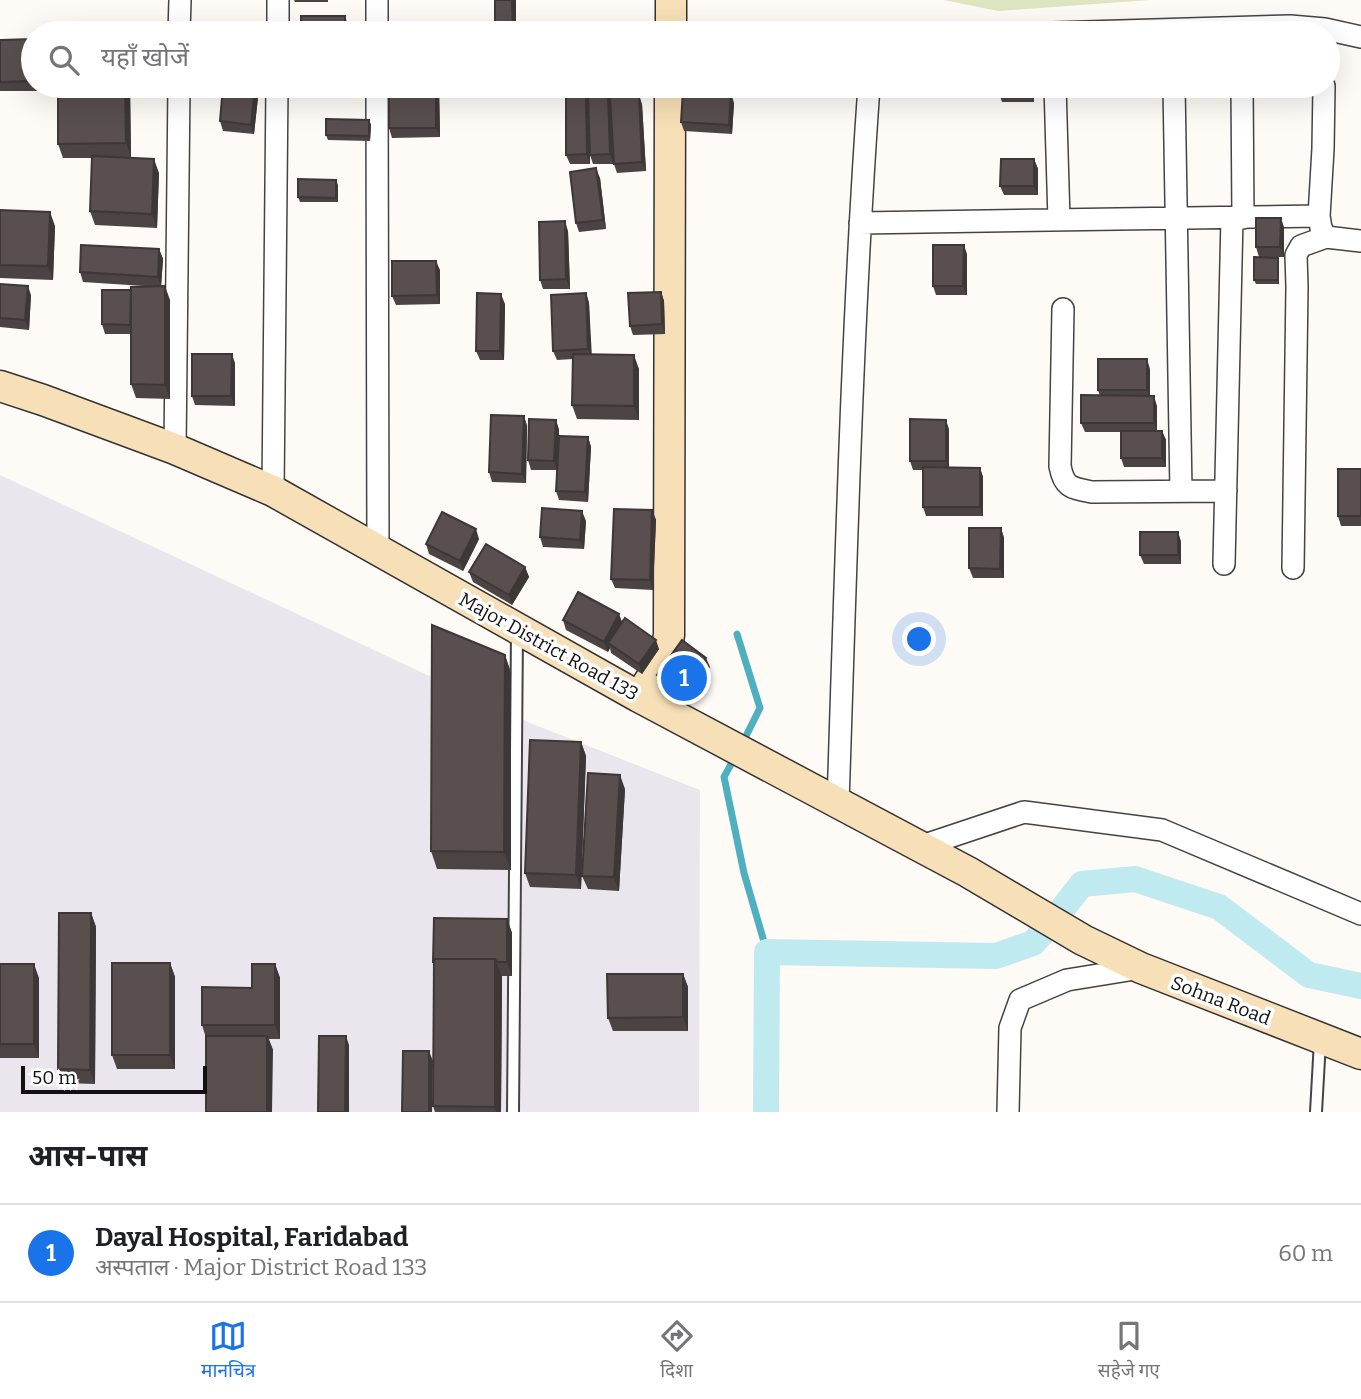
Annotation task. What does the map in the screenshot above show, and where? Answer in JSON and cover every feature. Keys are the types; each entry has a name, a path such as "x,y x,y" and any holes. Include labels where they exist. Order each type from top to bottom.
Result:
{"main road":[{"path":"671,0 671,21"},
{"path":"639,697 662,661 668,648 669,635 670,98"},
{"name":"Major District Road 133","path":"0,386 175,449 272,491 639,697 968,872 1083,940"},
{"name":"Sohna Road","path":"1083,940 1141,968 1361,1054"}],"street":[{"path":"179,21 180,0"},
{"path":"278,0 278,21"},
{"path":"377,0 377,21"},
{"path":"1340,34 1361,37"},
{"path":"175,449 179,98"},
{"path":"272,491 277,98"},
{"path":"377,98 379,551"},
{"path":"838,803 860,223 868,98"},
{"path":"1055,98 1059,220"},
{"path":"1174,98 1181,491"},
{"path":"1224,564 1242,98"},
{"path":"1293,568 1296,256 1301,246 1322,226 1324,98"},
{"path":"860,223 1237,218 1322,226 1361,242"},
{"path":"1063,309 1062,479 1072,488 1091,492 1226,491"},
{"path":"919,847 1024,812 1162,830 1361,914"},
{"path":"1008,1112 1010,1028 1020,1000 1067,980 1141,968"}],"lane":[{"path":"513,1112 517,628"},
{"path":"1316,1112 1321,1038"}],"shaded area":[{"path":"0,475 530,723 700,790 699,1112 0,1112"}],"green space":[{"path":"944,0 1150,0 998,11"}],"building":[{"path":"495,0 512,0 513,21 495,21"},
{"path":"301,16 345,16 345,21 301,21"},
{"path":"21,39 21,81 0,82 0,40"},
{"path":"58,98 125,98 126,143 58,144"},
{"path":"222,98 254,98 251,125 220,121"},
{"path":"389,98 436,98 436,128 389,128"},
{"path":"566,98 586,98 587,154 566,155"},
{"path":"588,98 608,98 610,154 590,155"},
{"path":"610,98 639,98 642,162 614,164"},
{"path":"682,98 731,98 729,125 681,122"},
{"path":"326,119 369,120 369,136 326,135"},
{"path":"92,156 154,159 152,214 90,211"},
{"path":"1001,159 1034,159 1034,186 1000,186"},
{"path":"596,168 603,220 576,223 570,172"},
{"path":"298,179 336,180 336,198 298,197"},
{"path":"0,210 50,212 48,266 0,265"},
{"path":"1256,218 1281,218 1280,247 1256,247"},
{"path":"565,221 566,279 540,280 539,222"},
{"path":"81,245 159,249 158,277 80,272"},
{"path":"933,245 964,245 963,286 933,286"},
{"path":"1254,257 1278,258 1278,280 1254,280"},
{"path":"392,261 436,261 437,295 392,296"},
{"path":"0,284 28,286 25,320 0,318"},
{"path":"165,286 165,385 131,384 131,287"},
{"path":"102,290 131,290 130,325 102,324"},
{"path":"661,292 662,324 630,326 628,293"},
{"path":"477,293 501,294 500,351 476,351"},
{"path":"586,293 588,349 553,351 551,295"},
{"path":"192,354 232,354 231,396 192,396"},
{"path":"573,354 634,355 634,406 572,405"},
{"path":"1098,359 1147,359 1147,390 1098,390"},
{"path":"1081,395 1154,396 1154,423 1081,423"},
{"path":"491,415 524,416 522,474 489,472"},
{"path":"529,419 556,420 554,461 528,460"},
{"path":"910,419 946,420 946,461 910,461"},
{"path":"1121,431 1162,431 1162,458 1121,458"},
{"path":"559,436 588,437 585,492 556,491"},
{"path":"923,467 980,468 980,507 923,507"},
{"path":"1338,469 1361,469 1361,516 1338,516"},
{"path":"542,508 582,511 580,540 540,537"},
{"path":"614,509 652,510 650,580 611,579"},
{"path":"442,512 476,529 460,561 426,544"},
{"path":"969,528 1001,528 1000,569 969,568"},
{"path":"1140,532 1178,532 1178,555 1140,555"},
{"path":"486,544 525,567 509,595 469,572"},
{"path":"578,592 619,614 604,642 563,620"},
{"path":"625,618 656,640 639,664 608,643"},
{"path":"432,625 505,655 504,852 431,851"},
{"path":"682,640 706,658 681,692 657,675"},
{"path":"530,740 581,742 576,875 525,873"},
{"path":"588,773 620,775 614,877 582,876"},
{"path":"59,913 91,913 90,1070 58,1069"},
{"path":"434,918 507,919 507,962 497,962 495,959 434,959 433,962"},
{"path":"434,959 495,959 495,1107 433,1106"},
{"path":"112,963 170,963 170,1055 112,1055"},
{"path":"0,964 34,964 34,1044 0,1044"},
{"path":"252,964 275,964 275,1025 202,1025 202,987 252,988"},
{"path":"607,974 683,974 683,1017 608,1018"},
{"path":"206,1036 267,1036 267,1112 206,1112"},
{"path":"319,1036 346,1036 345,1112 318,1112"},
{"path":"403,1051 429,1051 429,1112 402,1112"}],"waterway":[{"path":"737,634 760,708 742,744"},
{"path":"735,757 724,777 744,873 767,952"},
{"path":"766,1112 767,952 996,956 1033,943 1082,884 1135,879 1219,907 1309,975 1361,986"}],"place":[{"name":"Dayal Hospital, Faridabad","path":"684,678"}]}
